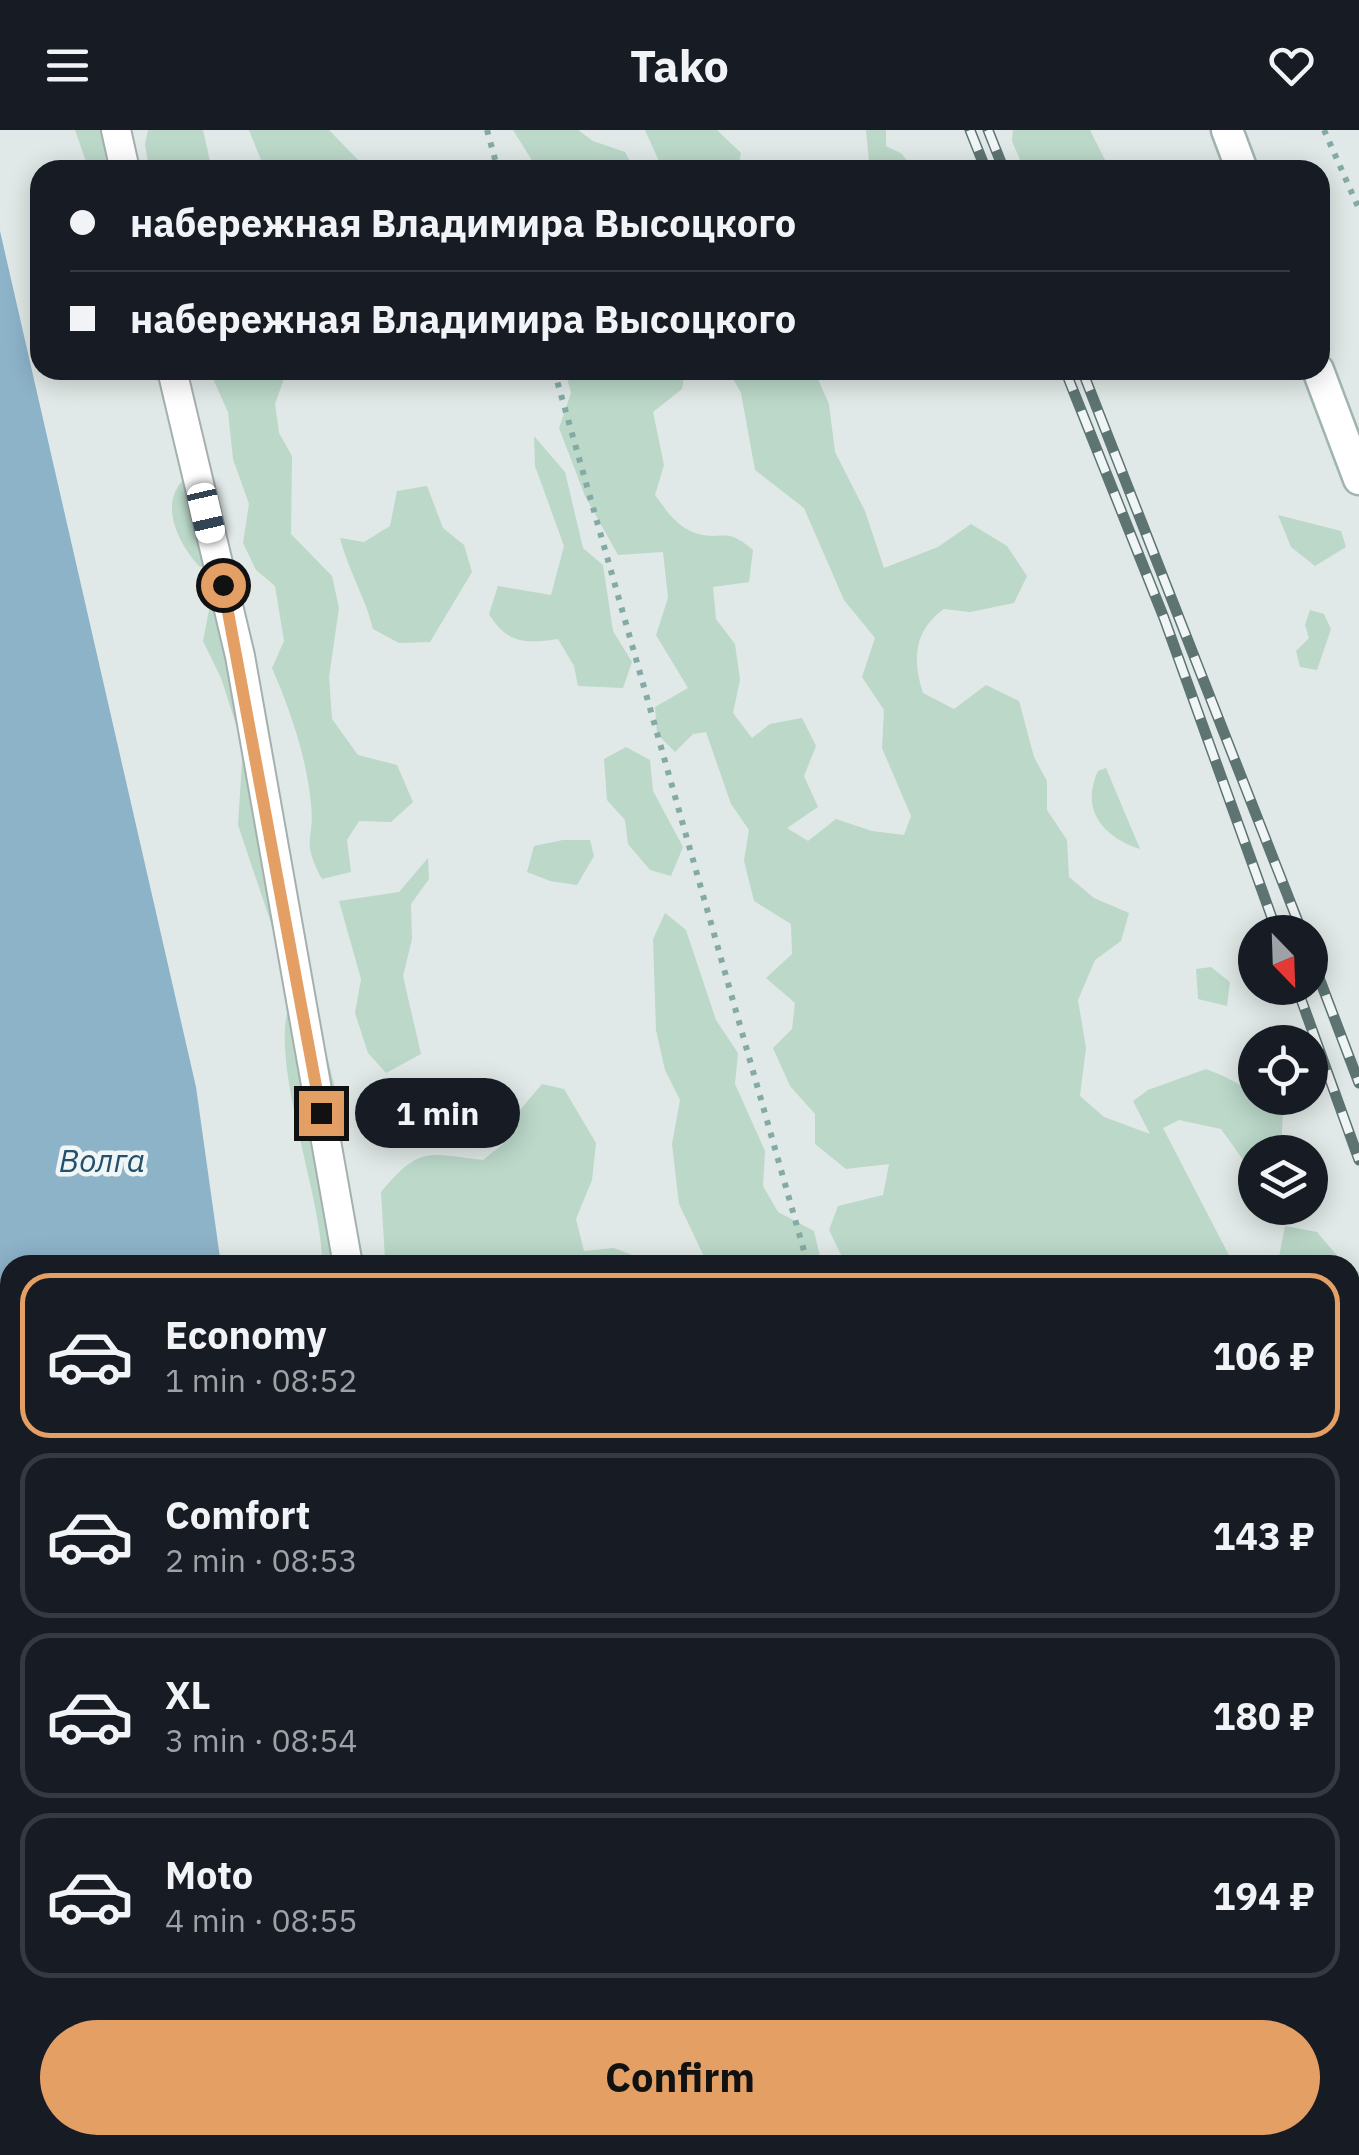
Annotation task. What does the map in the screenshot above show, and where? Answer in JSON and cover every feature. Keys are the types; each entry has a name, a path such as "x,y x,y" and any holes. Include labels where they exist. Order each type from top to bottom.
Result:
{"main road":[{"path":"1227,130 1238,160"},
{"path":"1322,380 1359,479"}],"street":[{"path":"116,130 124,160"},
{"path":"174,380 240,656 346,1255"}],"path":[{"path":"487,130 495,160"},
{"path":"1324,130 1359,208"},
{"path":"557,380 805,1255"}],"green space":[{"path":"75,130 106,130 112,160 86,160"},
{"path":"148,130 203,130 210,160 147,160"},
{"path":"249,130 329,130 358,160 261,160"},
{"path":"513,130 578,130 593,141 625,152 629,160 532,160"},
{"path":"645,130 717,130 741,153 740,160 658,160"},
{"path":"866,130 886,130 886,146 906,160 869,160"},
{"path":"1013,130 1090,130 1105,160 1020,160 1012,141"},
{"path":"214,380 283,380 275,404 279,433 292,456 291,534 332,576 339,608 329,677 332,719 358,755 397,765 413,802 391,822 359,821 347,840 351,872 322,879 312,855 306,770 272,668 284,641 275,586 256,570 243,543 249,504 233,459 228,412"},
{"path":"568,380 683,380 682,389 653,412 664,465 655,495 688,530 736,538 753,550 749,582 713,587 716,619 735,644 740,680 733,713 752,738 770,724 802,718 816,746 804,776 818,807 787,828 808,841 836,819 872,831 904,835 911,816 882,748 884,710 862,677 875,638 844,600 804,508 755,470 741,393 734,380 818,380 829,404 835,452 865,511 884,568 938,547 971,524 1007,546 1027,576 1014,603 970,612 944,609 934,617 918,646 917,669 923,693 954,709 986,685 1019,701 1034,757 1047,781 1047,810 1067,840 1069,877 1094,898 1129,913 1121,941 1095,960 1078,1000 1086,1048 1080,1096 1104,1117 1150,1134 1133,1101 1148,1090 1206,1069 1238,1084 1238,1115 1283,1115 1282,1135 1238,1135 1238,1153 1221,1129 1179,1120 1163,1128 1229,1255 841,1255 829,1230 838,1206 883,1195 889,1164 846,1169 815,1144 815,1114 790,1086 773,1048 792,1029 795,1003 766,978 792,954 791,924 754,901 744,861 749,830 731,804 706,732 693,734 675,752 657,734 655,707 688,688 656,635 668,598 663,552 618,555 585,496 559,428 571,393"},
{"path":"534,436 565,472 583,548 603,565 613,631 632,662 623,688 578,686 574,666 558,639 518,640 503,631 489,614 498,586 551,595 564,546 535,466"},
{"path":"188,476 219,515 228,564 200,567 178,534 173,497"},
{"path":"427,486 443,528 464,545 472,572 430,642 399,643 373,629 340,538 364,542 390,526 397,491"},
{"path":"1278,515 1341,531 1346,547 1315,566 1291,547"},
{"path":"221,600 283,818 296,942 273,929 238,825 243,746 221,678 203,641 210,605"},
{"path":"1310,610 1324,614 1331,629 1317,670 1300,667 1296,651 1309,638 1305,625"},
{"path":"626,747 650,760 653,791 683,847 671,876 650,870 628,844 625,820 607,800 604,759"},
{"path":"1106,768 1140,849 1115,837 1098,820 1093,785 1098,771"},
{"path":"590,840 594,856 577,885 527,872 534,846"},
{"path":"428,858 429,879 411,904 412,939 403,976 421,1054 386,1073 368,1053 355,1013 361,979 339,901 399,892"},
{"path":"665,913 686,930 716,1020 738,1053 735,1084 765,1151 763,1186 778,1212 814,1231 820,1255 703,1255 679,1204 672,1144 680,1100 665,1070 656,1030 653,939"},
{"path":"1211,967 1230,982 1227,1006 1198,999 1196,969"},
{"path":"296,994 319,1025 339,1103 332,1130 363,1255 321,1255 289,1082 287,1015"},
{"path":"542,1084 564,1089 596,1143 592,1180 576,1219 584,1251 614,1248 632,1255 385,1255 381,1192 406,1166 426,1156 483,1160 509,1139 520,1110"},
{"path":"1285,1226 1317,1232 1337,1255 1279,1255"}],"water":[{"name":"Волга","path":"0,231 30,362 30,380 34,380 196,1087 220,1255 0,1255"}],"railway":[{"path":"970,130 982,160"},
{"path":"988,130 1000,160"},
{"path":"1069,380 1164,618 1271,915"},
{"path":"1086,380 1295,915"},
{"path":"1328,1001 1359,1083"},
{"path":"1303,1005 1359,1160"}],"route":[{"path":"223,585 240,656 321,1113"}]}
